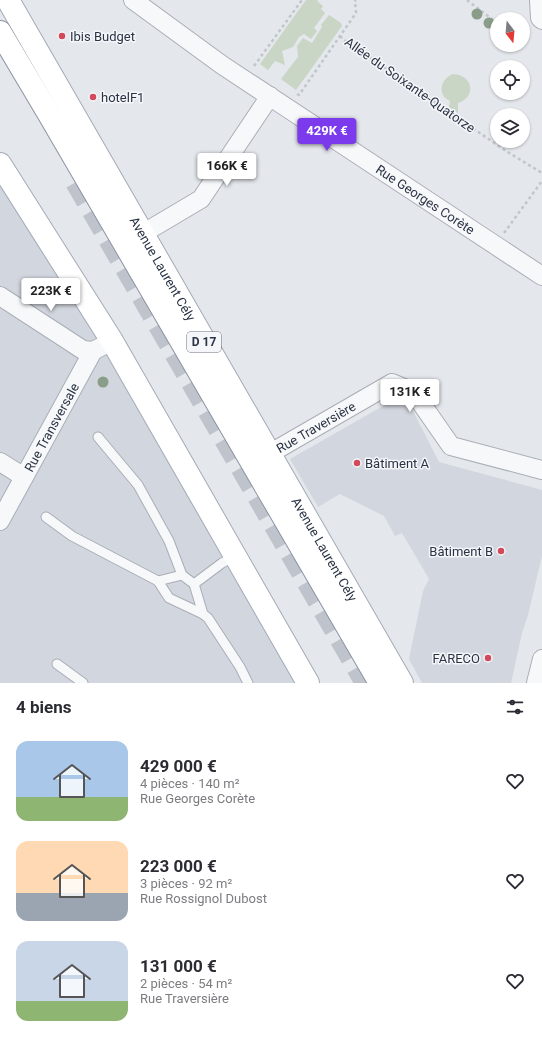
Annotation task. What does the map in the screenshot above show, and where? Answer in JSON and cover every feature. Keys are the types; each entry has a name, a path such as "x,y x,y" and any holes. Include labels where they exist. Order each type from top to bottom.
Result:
{"main road":[{"name":"Avenue Laurent Cély","path":"8,0 402,683"},
{"path":"0,32 380,683"},
{"path":"0,164 112,341 308,683"}],"street":[{"name":"Rue Georges Corète","path":"132,0 222,66 270,96 542,276"},
{"path":"539,0 540,18 542,20"},
{"path":"142,234 201,199 270,96"},
{"path":"0,296 83,350 93,351 112,341"},
{"name":"Rue Transversale","path":"0,521 93,351"},
{"name":"Rue Traversière","path":"269,454 392,383 404,388 419,400 451,446 542,470"},
{"path":"0,462 24,477"},
{"path":"536,683 542,659"}],"lane":[{"path":"98,437 138,485 169,542 182,575 194,584 203,614"},
{"path":"46,517 72,536 158,581 169,598 203,614 208,618 240,667 248,683"},
{"path":"194,584 222,563 235,556"},
{"path":"158,581 182,575"},
{"path":"57,664 83,683"}],"path":[{"path":"260,70 253,66 302,0"},
{"path":"292,91 299,95 356,13 355,0"},
{"path":"467,0 490,18"},
{"name":"Allée du Soixante-Quatorze","path":"340,36 486,138 542,173"},
{"path":"496,245 542,181"}],"shaded area":[{"path":"0,168 315,683 0,683"},
{"path":"390,402 412,409 439,462 542,490 542,556 511,683 422,683 409,659 423,591 429,579 402,533 395,536 384,516 340,494 318,507 290,459"}],"green space":[{"path":"306,0 318,0 317,1 323,6 321,9 325,13 314,28 317,31 311,39 304,34 299,37 293,47 282,51 285,65 275,61 268,70 260,64"},
{"path":"329,15 341,23 342,26 296,90 281,79 298,57 297,46 303,38 312,43 322,27 321,25"},
{"path":"453,74 460,75 465,78 470,87 468,96 458,103 458,113 449,107 450,101 443,95 442,91 445,79"}],"tunnel":[{"path":"76,182 366,683"}],"place":[{"name":"Ibis Budget","path":"62,36"},
{"name":"hotelF1","path":"93,97"},
{"name":"Bâtiment A","path":"357,463"},
{"name":"Bâtiment B","path":"501,551"},
{"name":"FARECO","path":"488,658"}]}
